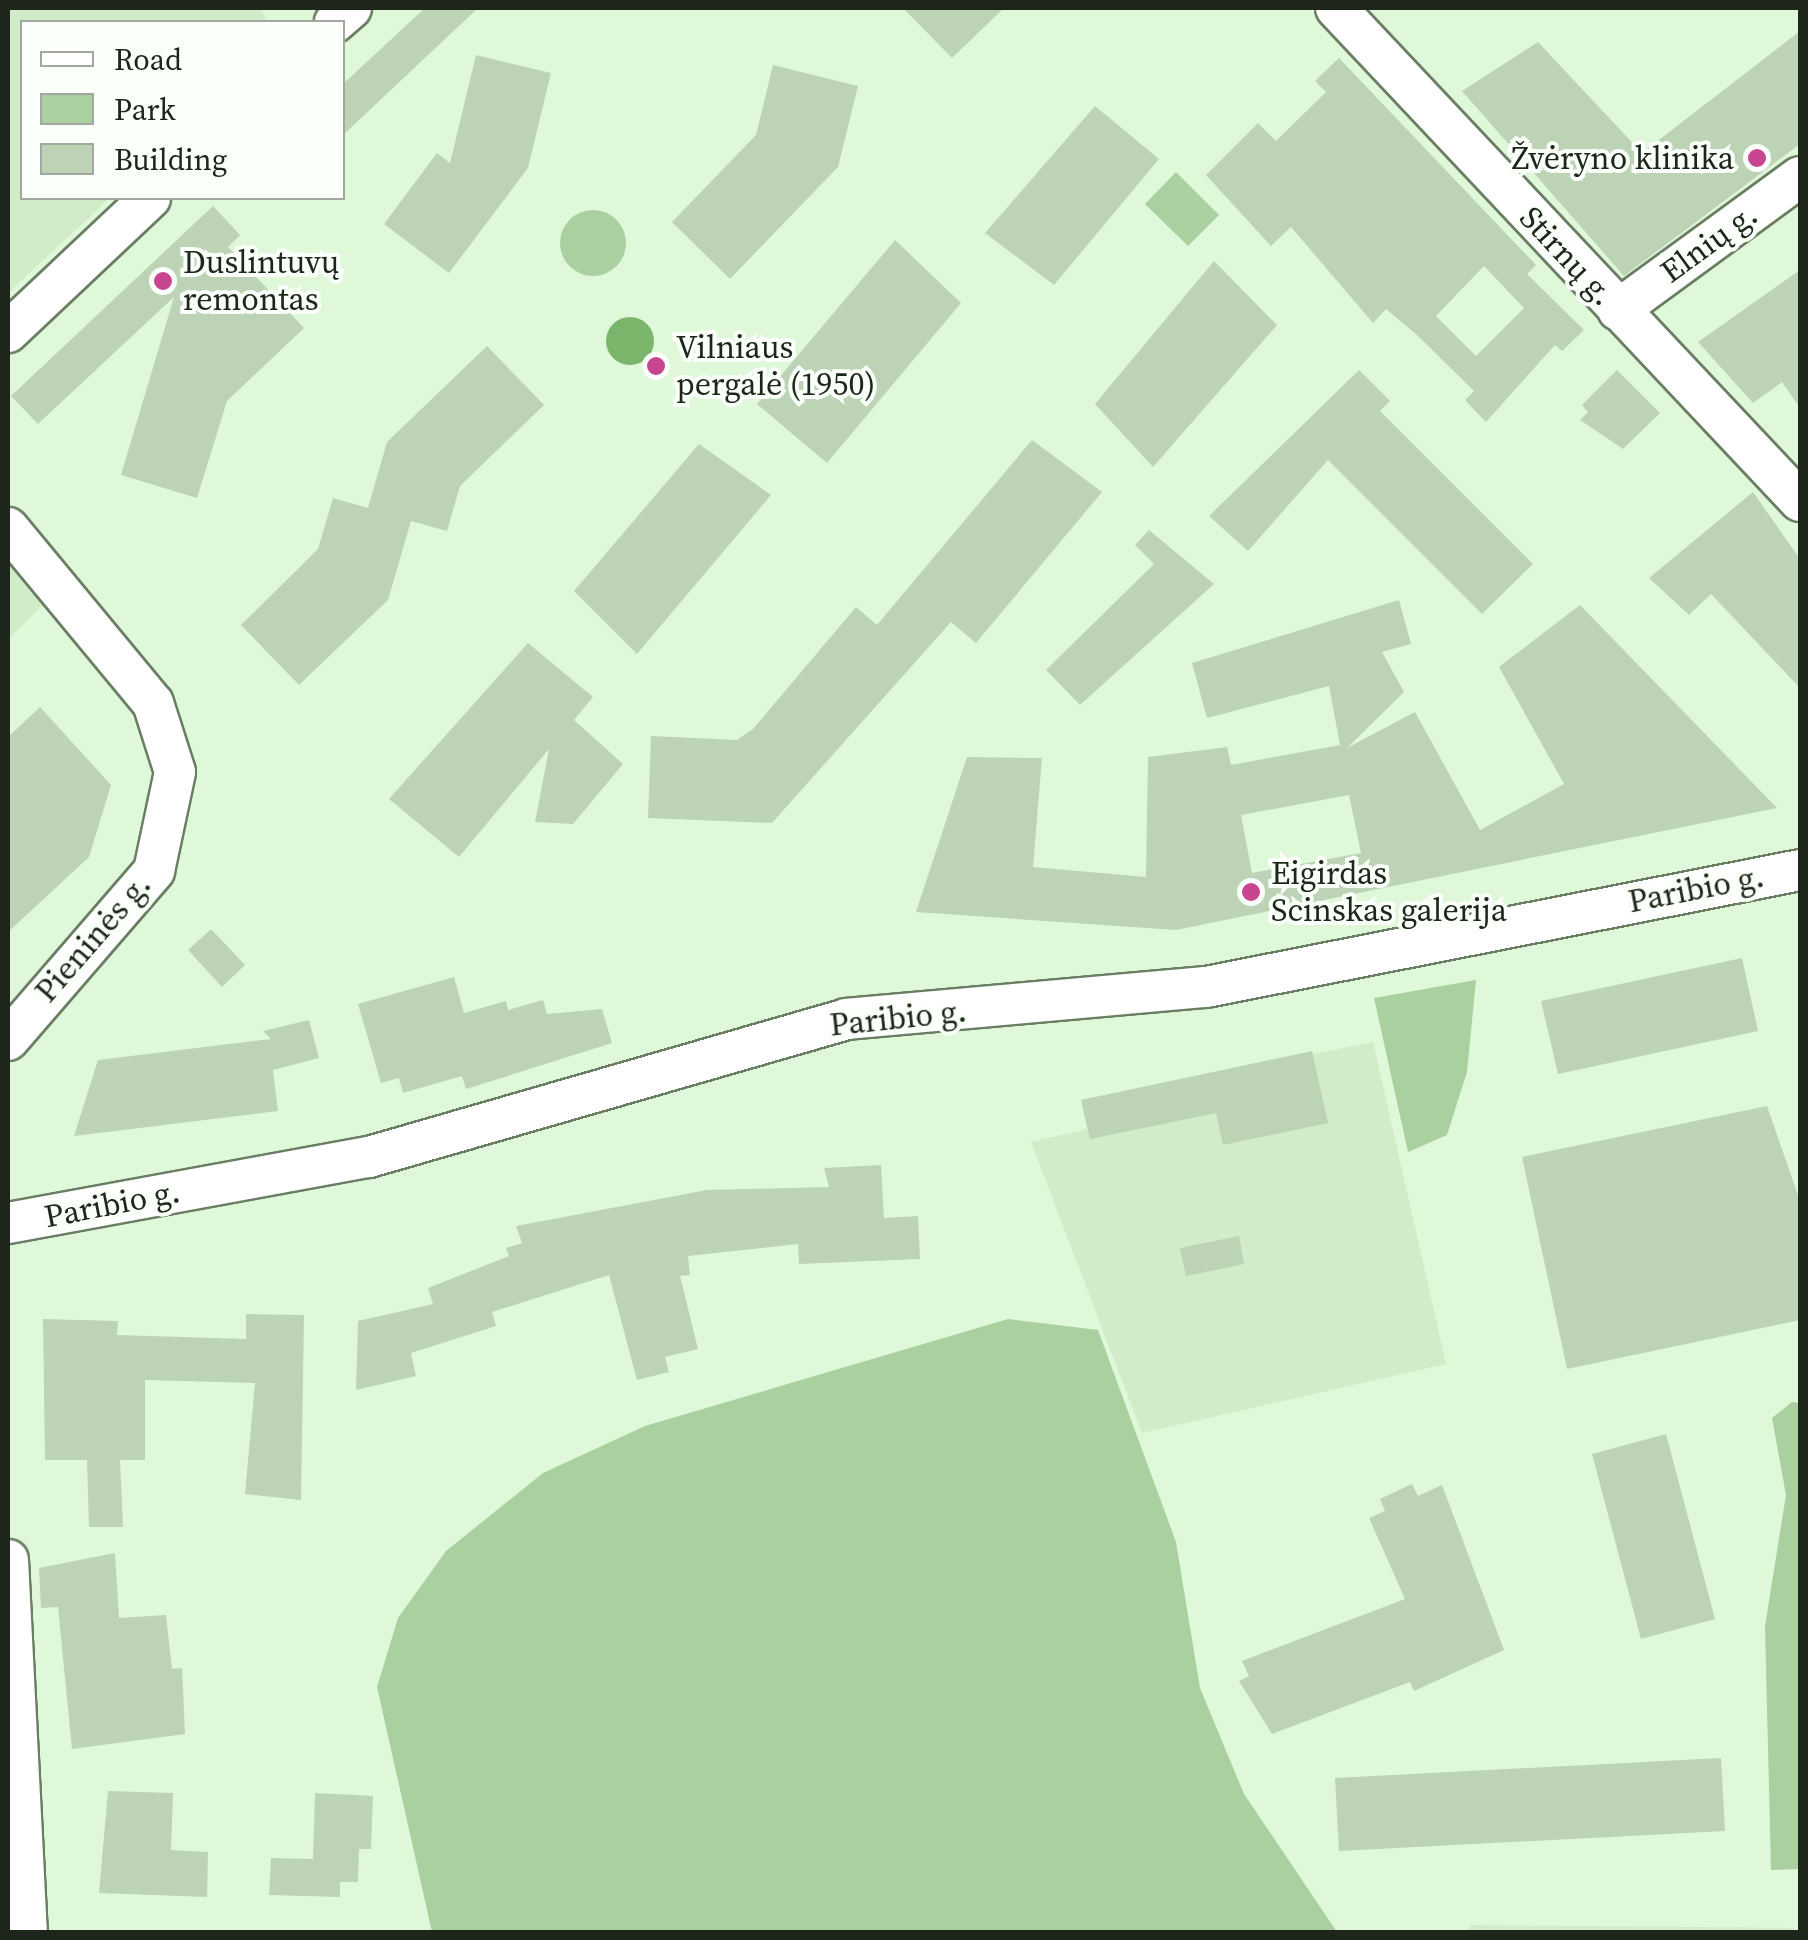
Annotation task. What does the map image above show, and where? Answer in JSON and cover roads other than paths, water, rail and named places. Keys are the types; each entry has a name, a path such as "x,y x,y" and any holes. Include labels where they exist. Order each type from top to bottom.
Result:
{"street":[{"name":"Stirnų g.","path":"1336,8 1800,501"},
{"name":"Elnių g.","path":"1618,310 1800,177"},
{"path":"8,332 148,200"},
{"name":"Pieninės g.","path":"8,528 154,703 175,772 154,870 8,1040"},
{"name":"Paribio g.","path":"8,1223 369,1157 846,1019 1206,986 1800,870"},
{"path":"8,1560 27,1932"}],"place":[{"name":"Žvėryno klinika","path":"1757,158"},
{"name":"Duslintuvų remontas","path":"163,281"},
{"name":"Vilniaus pergalė (1950)","path":"656,366"},
{"name":"Eigirdas Scinskas galerija","path":"1251,892"}]}
